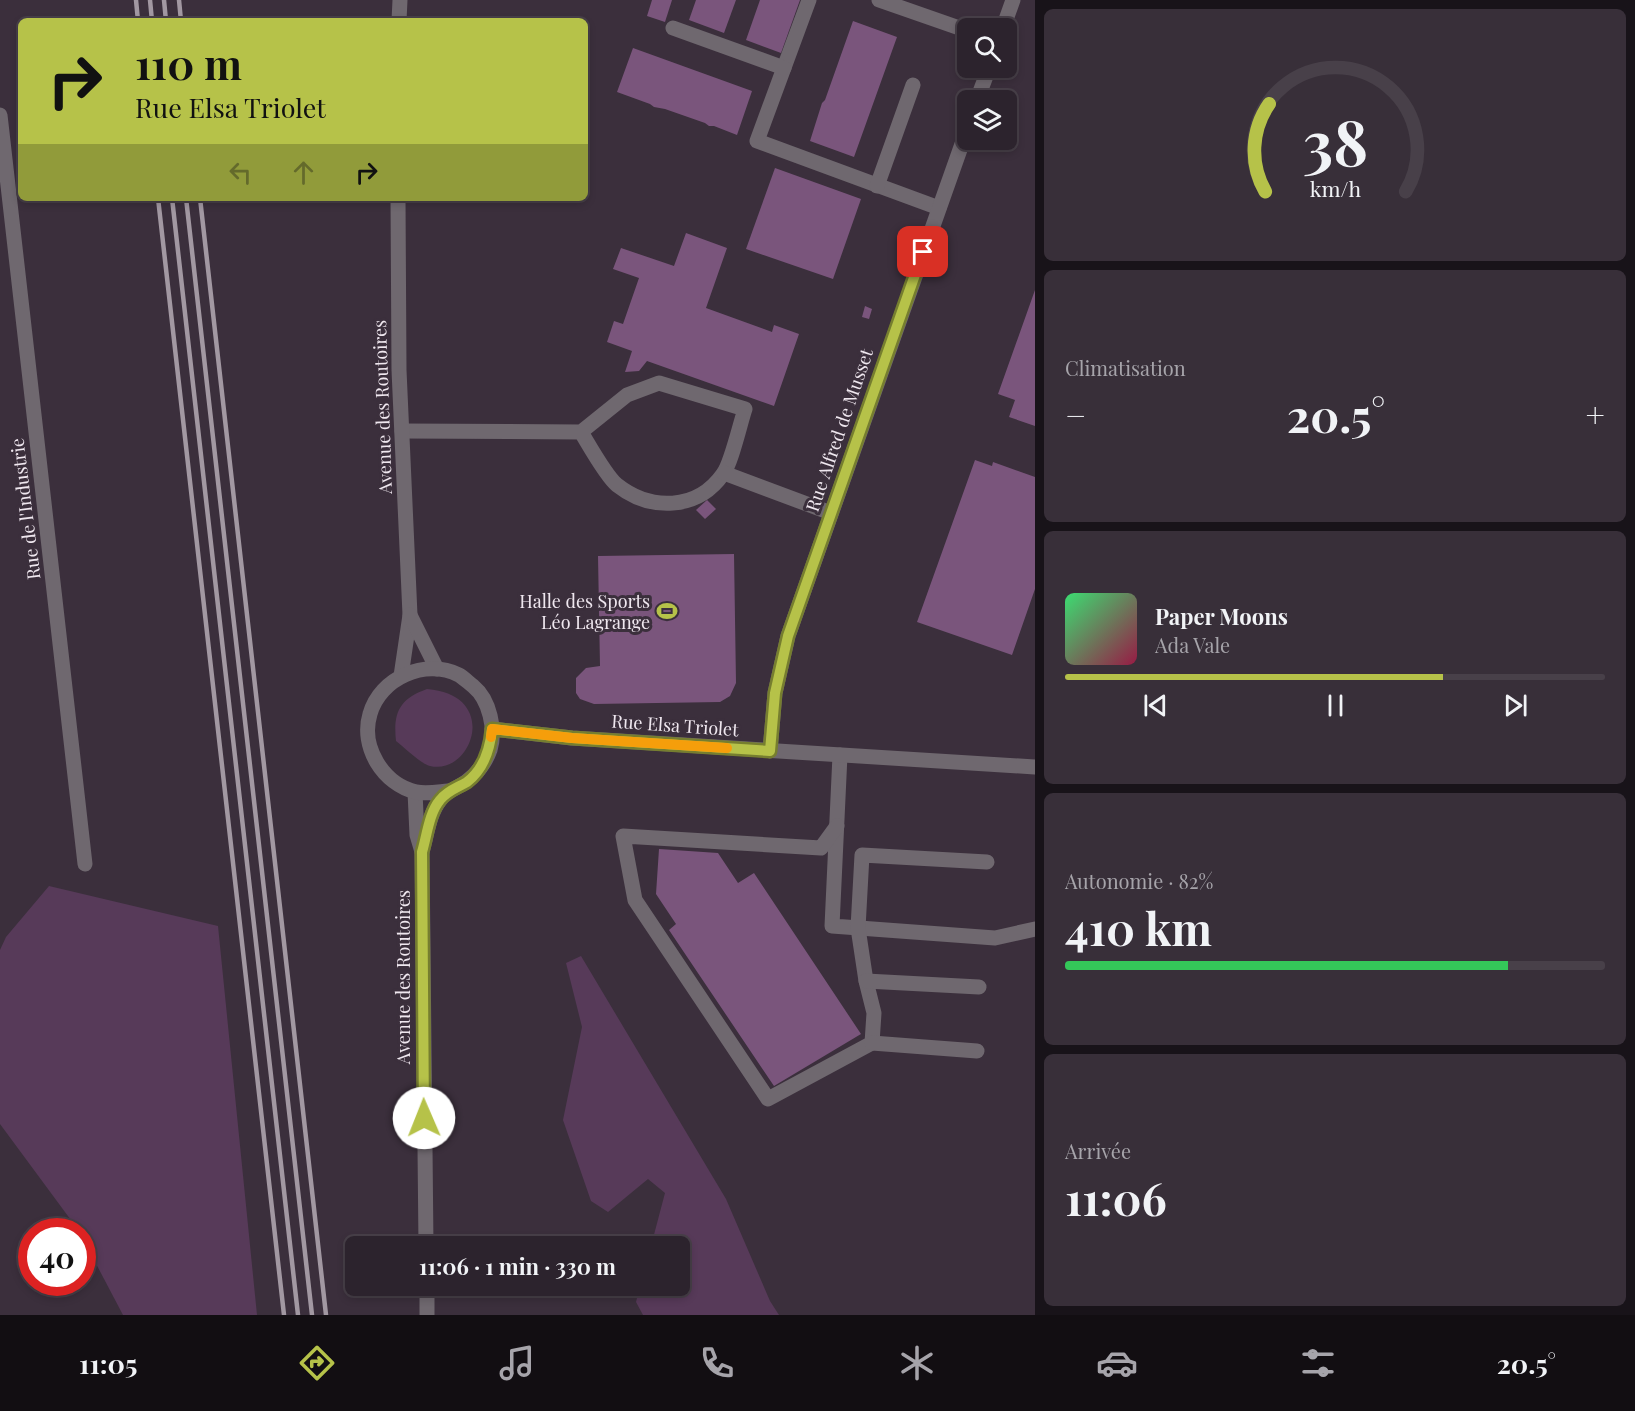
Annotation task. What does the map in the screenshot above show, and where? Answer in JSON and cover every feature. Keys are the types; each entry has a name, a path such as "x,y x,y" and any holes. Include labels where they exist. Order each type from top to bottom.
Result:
{"street":[{"path":"399,18 400,0"},
{"path":"809,0 757,141 939,208"},
{"path":"879,0 957,27"},
{"path":"1006,18 1013,0"},
{"path":"673,28 784,68"},
{"path":"878,186 913,86"},
{"name":"Rue de l'Industrie","path":"0,115 86,864"},
{"name":"Rue Alfred de Musset","path":"770,751 775,693 788,636 960,150"},
{"name":"Avenue des Routoires","path":"398,201 399,370 410,615 400,676"},
{"path":"402,431 581,432 627,394 659,383 745,409 724,473 708,490 676,505 644,501 615,484 581,432"},
{"path":"724,473 831,513"},
{"name":"Avenue des Routoires","path":"410,615 437,669 458,675 476,689 488,708 492,729 490,749 481,767 466,782 448,791 438,802 422,852 426,1236"},
{"path":"437,669 418,670 400,676 381,692 370,714 368,739 376,762 393,781 415,792 448,791"},
{"name":"Rue Elsa Triolet","path":"492,729 572,738 1035,767"},
{"path":"840,756 832,926 995,938 1035,929"},
{"name":"Avenue des Routoires","path":"415,792 417,835 422,852"},
{"path":"837,826 821,848 623,836 635,900 768,1099 872,1043 977,1051"},
{"path":"872,1043 874,1013 866,981 858,928 862,855 987,862"},
{"path":"866,981 979,987"},
{"path":"427,1296 427,1315"}],"shaded area":[{"path":"427,689 450,694 465,705 472,719 472,733 467,748 458,759 445,766 426,765 396,741 396,722 400,708 410,697"},
{"path":"49,886 218,926 257,1315 123,1315 96,1264 96,1218 69,1218 0,1124 0,950 6,937"},
{"path":"581,956 726,1199 770,1301 779,1315 643,1315 636,1302 638,1296 690,1296 690,1236 654,1236 665,1193 648,1179 608,1212 591,1201 563,1120 582,1027 566,963"}],"building":[{"path":"652,0 672,0 665,22 647,16"},
{"path":"696,0 736,0 724,33 689,20"},
{"path":"760,0 800,0 781,53 746,40"},
{"path":"853,21 897,37 854,157 810,141"},
{"path":"633,48 752,91 737,135 617,92"},
{"path":"775,168 861,199 833,279 746,249"},
{"path":"686,233 727,248 706,308 772,332 774,325 799,334 774,406 647,361 639,371 625,372 632,351 607,342 614,321 623,324 639,278 613,269 621,248 674,266"},
{"path":"1035,290 1035,426 1009,417 1015,400 998,394"},
{"path":"865,306 872,309 869,319 862,317"},
{"path":"975,460 992,466 993,462 1035,477 1035,589 1012,655 917,622"},
{"path":"707,500 716,509 705,519 696,510"},
{"name":"Halle des Sports Léo Lagrange","path":"734,554 736,683 730,696 720,702 594,704 580,699 576,693 576,678 586,668 600,666 598,556"},
{"path":"659,849 718,853 738,883 754,873 861,1034 774,1086 669,930 676,924 656,894"}],"railway":[{"path":"136,0 138,18"},
{"path":"150,0 152,18"},
{"path":"164,0 166,18"},
{"path":"179,0 181,18"},
{"path":"158,201 284,1315"},
{"path":"172,201 298,1315"},
{"path":"186,201 312,1315"},
{"path":"200,201 326,1315"}],"slow traffic":[{"path":"491,737 492,729 572,738 727,748"}],"place":[{"name":"Halle des Sports Léo Lagrange","path":"667,611"}],"route":[{"path":"424,1118 422,852 438,802 448,791 466,782 481,767 490,749 492,729 572,738 770,751 775,693 788,636 923,252"}]}
